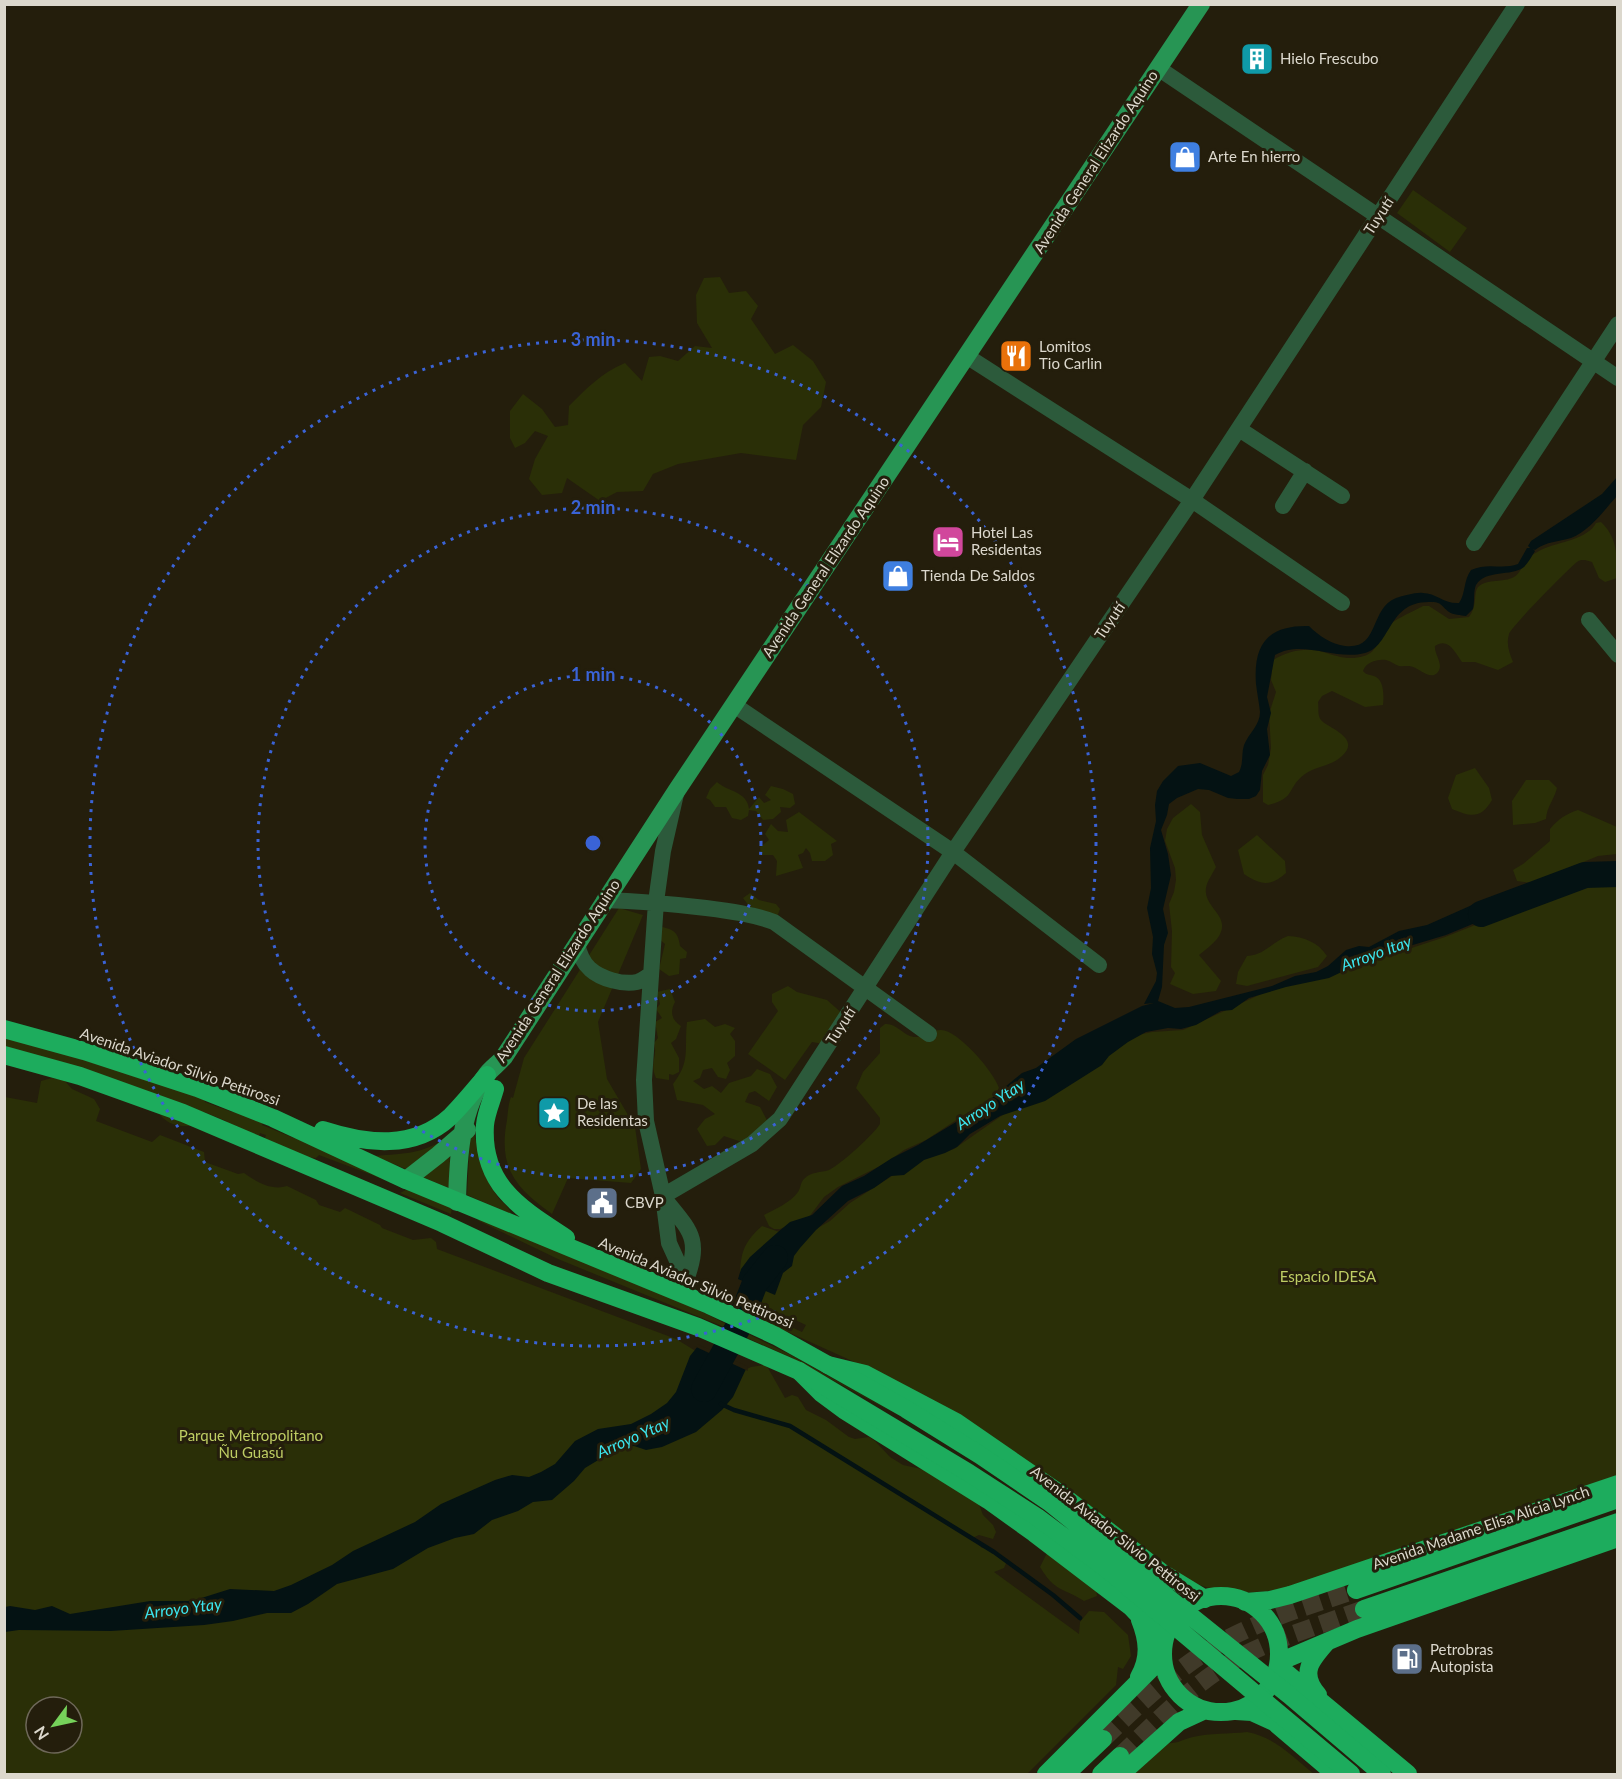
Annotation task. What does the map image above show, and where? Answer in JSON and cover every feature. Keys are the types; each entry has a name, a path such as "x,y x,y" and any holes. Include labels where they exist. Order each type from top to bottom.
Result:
{"highway":[{"name":"Avenida Aviador Silvio Pettirossi","path":"4,1029 84,1051 177,1082 273,1118 406,1180 591,1257 684,1285 709,1305 776,1335 980,1455 1049,1502 1289,1695 1382,1774"},
{"path":"4,1055 90,1079 183,1113 442,1223 548,1273 699,1327 799,1371 959,1467 1037,1517 1108,1570 1351,1774"},
{"path":"273,1118 295,1121 348,1138 394,1142 407,1140 436,1128 491,1082"},
{"path":"491,1082 485,1137 488,1155 501,1186 526,1213 574,1243 591,1257"},
{"path":"183,1113 220,1123 368,1182 382,1186 395,1185 406,1180"},
{"path":"457,1202 467,1222 552,1265 581,1284"},
{"path":"828,1365 865,1374 956,1422 1044,1482 1164,1574 1205,1599"},
{"path":"799,1371 821,1393 844,1410 988,1500 1131,1607 1164,1650 1165,1671 1171,1684 1191,1705 1214,1712 1252,1713 1274,1722 1335,1774"},
{"path":"1245,1602 1270,1600 1290,1594 1617,1484"},
{"name":"Avenida Madame Elisa Alicia Lynch","path":"1356,1590 1617,1499"},
{"path":"1364,1609 1617,1522"},
{"path":"1278,1664 1329,1640 1617,1538"},
{"path":"1046,1774 1131,1690 1164,1650 1174,1620 1193,1603 1218,1596 1232,1597 1245,1602 1262,1614 1274,1631 1279,1651 1275,1677 1263,1695 1245,1708 1234,1711"},
{"path":"1131,1607 1140,1620 1146,1636 1148,1652 1144,1668 1131,1690"},
{"path":"1324,1704 1312,1689 1308,1676 1309,1666 1329,1640"},
{"path":"1278,1664 1408,1774"},
{"path":"1101,1774 1120,1766 1179,1722 1205,1710"},
{"path":"1066,1774 1103,1739"}],"main road":[{"name":"Avenida General Elizardo Aquino","path":"491,1082 504,1057 604,900 968,357 1201,4"},
{"path":"406,1180 464,1133 484,1109 491,1082"},
{"path":"457,1202 464,1133"}],"street":[{"name":"Tuyutí","path":"663,1196 752,1144 780,1119 953,852 1192,500 1517,4"},
{"path":"1158,68 1617,378"},
{"path":"1474,543 1617,324"},
{"path":"968,357 1192,500 1342,603"},
{"path":"1239,429 1342,496"},
{"path":"1283,506 1305,471"},
{"path":"1589,620 1617,655"},
{"path":"734,705 953,852 1099,965"},
{"path":"677,790 663,852 656,902 644,1080 645,1111 663,1196 669,1243 679,1265 684,1285"},
{"path":"604,900 656,902 758,916 774,922 929,1034"},
{"path":"577,943 580,955 590,969 603,977 633,982 650,975"},
{"path":"663,1196 690,1232 694,1244 694,1255 684,1285"}],"green space":[{"path":"1413,190 1467,228 1450,252 1397,213"},
{"path":"720,277 729,293 746,291 758,306 751,319 775,354 793,345 813,361 826,382 821,407 803,425 796,460 741,453 678,464 653,474 643,491 617,492 600,501 567,478 562,493 542,495 529,479 535,459 548,436 535,431 525,443 515,448 510,438 510,411 523,394 542,409 555,427 568,425 569,406 594,382 616,367 625,363 642,381 649,357 660,356 678,361 695,346 712,348 697,323 696,295 704,278"},
{"path":"1601,522 1614,541 1617,578 1605,582 1599,578 1592,562 1581,560 1577,562 1512,629 1508,641 1513,662 1498,670 1475,662 1462,662 1454,650 1444,643 1435,646 1440,669 1432,675 1386,660 1369,663 1363,671 1381,682 1383,705 1365,707 1332,691 1322,696 1318,702 1320,718 1342,734 1348,744 1347,750 1334,762 1305,774 1283,799 1268,805 1263,802 1263,775 1268,765 1271,748 1269,714 1276,692 1271,680 1273,660 1291,652 1304,650 1348,658 1364,656 1375,648 1390,624 1423,606 1429,606 1449,619 1469,617 1474,608 1478,587 1482,584 1514,577 1527,559 1533,555 1587,533 1596,523"},
{"path":"1475,768 1489,788 1492,800 1484,811 1470,815 1452,809 1448,798 1456,775"},
{"path":"1526,780 1549,780 1557,788 1546,819 1535,823 1513,825 1512,801"},
{"path":"717,782 741,795 748,803 749,809 759,797 764,803 771,800 765,795 771,786 793,794 795,804 790,808 780,807 781,812 773,819 763,820 756,811 749,810 748,816 741,820 732,818 726,807 715,807 706,798 710,789"},
{"path":"1191,804 1200,812 1202,835 1216,867 1207,885 1206,895 1222,924 1217,939 1199,955 1221,981 1216,991 1193,994 1170,984 1175,973 1171,967 1172,931 1169,904 1176,880 1175,868 1165,841 1167,829 1173,818"},
{"path":"1578,810 1617,827 1617,854 1598,856 1532,883 1517,881 1513,870 1550,841 1550,829 1556,822"},
{"path":"799,812 837,841 831,844 833,855 825,861 812,861 806,848 798,855 803,868 776,876 777,861 773,855 761,855 760,847 769,840 765,834 771,824 778,831 788,832 786,820"},
{"path":"1257,835 1285,861 1286,873 1275,881 1260,882 1244,874 1238,850"},
{"name":"Espacio IDESA","path":"1617,881 1617,1479 1302,1586 1256,1592 1212,1589 1183,1577 939,1405 850,1360 744,1312 746,1306 802,1332 806,1325 791,1318 781,1317 772,1309 749,1299 753,1289 740,1273 741,1258 748,1242 762,1226 802,1237 830,1221 850,1203 909,1165 954,1149 1007,1112 1128,1037 1152,1032 1183,1030 1272,989 1369,962 1445,937 1536,903 1573,885 1586,882 1608,884"},
{"path":"750,893 759,900 776,904 780,909 777,917 749,906 743,898"},
{"path":"619,908 643,915 598,1022 607,1079 635,1127 641,1169 631,1183 568,1178 552,1214 528,1195 512,1175 505,1151 509,1103 511,1097 513,1098 524,1058"},
{"path":"657,926 676,933 680,946 687,952 686,958 680,959 679,974 669,976 659,969 665,944 657,937"},
{"path":"1288,936 1310,941 1327,956 1318,967 1247,986 1236,984 1238,972 1247,956 1264,951"},
{"path":"788,986 797,992 827,1000 844,1015 824,1044 812,1042 785,1080 748,1054 778,1011 772,1002 772,994"},
{"path":"670,989 675,1002 672,1015 681,1026 676,1039 671,1043 679,1058 679,1072 669,1074 669,1080 656,1078 653,1068 654,1043 658,1038 655,1022 662,1018 656,1009 660,1004 657,992"},
{"path":"705,1019 715,1027 725,1024 735,1028 730,1034 735,1041 735,1056 727,1063 730,1070 726,1079 718,1077 712,1068 703,1070 700,1078 693,1081 704,1089 712,1086 721,1093 729,1083 751,1076 757,1069 770,1074 777,1087 769,1101 755,1091 749,1093 745,1102 760,1107 770,1126 742,1142 724,1136 715,1145 707,1146 697,1129 705,1119 715,1114 703,1105 677,1100 673,1084 685,1061 687,1022"},
{"path":"885,1024 893,1025 914,1037 941,1030 957,1037 975,1053 999,1088 992,1100 926,1140 904,1150 886,1163 838,1187 824,1197 809,1217 780,1229 774,1229 769,1226 764,1215 791,1199 807,1176 829,1170 841,1162 880,1124 880,1118 856,1088 863,1072 880,1053 880,1028"},
{"path":"4,1037 202,1096 205,1102 232,1112 239,1108 263,1120 262,1125 294,1138 299,1137 388,1181 319,1155 316,1158 303,1157 264,1141 266,1135 260,1133 259,1137 236,1132 226,1121 204,1112 198,1125 187,1126 171,1123 160,1115 147,1091 134,1086 129,1090 5,1046"},
{"name":"Parque Metropolitano Ñu Guasú","path":"52,1078 64,1080 72,1089 94,1099 100,1109 96,1121 152,1142 160,1135 204,1152 205,1162 238,1174 244,1173 264,1185 287,1186 316,1200 319,1205 340,1212 345,1208 382,1228 413,1240 431,1238 436,1242 437,1249 676,1339 735,1375 751,1367 764,1365 785,1398 792,1395 798,1397 806,1410 826,1420 849,1437 855,1439 869,1437 890,1457 903,1465 931,1471 978,1502 983,1515 993,1525 996,1532 993,1539 979,1535 972,1538 982,1548 996,1552 1007,1561 1004,1568 994,1572 1079,1634 1080,1622 1089,1611 1104,1612 1128,1635 1131,1656 1123,1669 1118,1667 1116,1685 1027,1774 5,1774 5,1097 37,1103 41,1081"},
{"path":"474,1134 488,1181 511,1214 467,1195 470,1135"},
{"path":"451,1136 406,1169 374,1156 413,1152 430,1147"},
{"path":"450,1153 449,1188 420,1176"},
{"path":"408,1189 452,1207 451,1214 400,1193"},
{"path":"476,1217 677,1299 736,1329 734,1331 558,1259 479,1221"},
{"path":"738,1329 791,1355 903,1418 790,1357 736,1333"},
{"path":"1048,1551 1095,1582 1097,1596 1084,1601 1050,1581 1040,1567"},
{"path":"1247,1732 1275,1743 1314,1774 1134,1774 1165,1743 1206,1735"}],"water":[{"path":"1617,477 1617,496 1591,525 1571,538 1533,549 1535,551 1524,567 1519,570 1492,575 1480,580 1475,588 1473,609 1466,616 1451,613 1437,603 1416,604 1398,616 1374,649 1365,653 1354,655 1297,649 1275,655 1267,697 1271,713 1267,729 1270,755 1262,771 1260,790 1256,796 1249,799 1228,798 1209,790 1198,789 1169,804 1161,830 1171,875 1163,909 1168,933 1164,945 1162,987 1158,1001 1175,1008 1189,1007 1272,986 1295,976 1316,972 1328,966 1346,950 1359,946 1369,947 1399,931 1427,925 1472,905 1508,893 1514,907 1446,935 1373,957 1329,978 1249,998 1232,1010 1221,1011 1196,1025 1181,1029 1168,1028 1146,1032 1109,1056 1102,1065 1045,1101 1000,1116 970,1134 957,1147 924,1160 904,1175 891,1176 874,1188 848,1201 800,1248 794,1256 792,1266 783,1273 775,1295 738,1279 741,1269 750,1257 790,1222 812,1215 842,1186 864,1176 981,1107 1022,1073 1036,1068 1076,1039 1142,1006 1154,1003 1144,1004 1156,981 1157,973 1152,954 1153,937 1147,908 1151,888 1150,848 1156,821 1157,791 1163,781 1178,766 1200,763 1231,776 1239,772 1244,745 1260,717 1256,684 1257,658 1266,640 1273,633 1283,629 1309,626 1321,636 1335,643 1356,646 1364,642 1387,603 1396,598 1423,593 1459,603 1471,570 1518,564 1527,548 1530,548 1528,546 1531,541 1602,494"},
{"path":"1595,863 1617,864 1617,880 1579,881 1525,904 1519,889"},
{"path":"698,1346 746,1369 733,1397 722,1410 696,1432 662,1447 646,1450 634,1446 623,1447 616,1454 605,1456 585,1468 552,1500 533,1502 518,1511 492,1520 474,1534 428,1548 393,1569 337,1584 291,1613 267,1613 204,1625 111,1631 19,1630 5,1632 5,1607 10,1606 35,1610 52,1606 70,1614 150,1601 192,1601 230,1589 274,1591 291,1585 332,1565 353,1551 415,1522 441,1504 495,1480 512,1475 529,1477 541,1472 555,1464 575,1441 598,1429 631,1424 651,1414 667,1403 676,1392 690,1356"}],"pier":[{"path":"697,1344 747,1366 748,1371 694,1346"}],"waterway":[{"name":"Arroyo Itay","path":"1481,914 1585,875 1618,874"},
{"name":"Arroyo Ytay","path":"704,1389 737,1329 755,1283 775,1258"},
{"path":"721,1404 790,1426 994,1552 1053,1595 1080,1618"}],"tunnel":[{"path":"1103,1739 1177,1672 1210,1649 1242,1631 1274,1618 1356,1590"},
{"path":"1120,1756 1194,1688 1226,1665 1273,1642 1364,1609"}],"place":[{"name":"Hielo Frescubo","path":"1257,59"},
{"name":"Arte En hierro","path":"1185,157"},
{"name":"Lomitos Tio Carlin","path":"1016,356"},
{"name":"Hotel Las Residentas","path":"948,542"},
{"name":"Tienda De Saldos","path":"898,576"},
{"name":"De las Residentas","path":"554,1113"},
{"name":"CBVP","path":"602,1203"},
{"name":"Petrobras Autopista","path":"1407,1659"}]}
